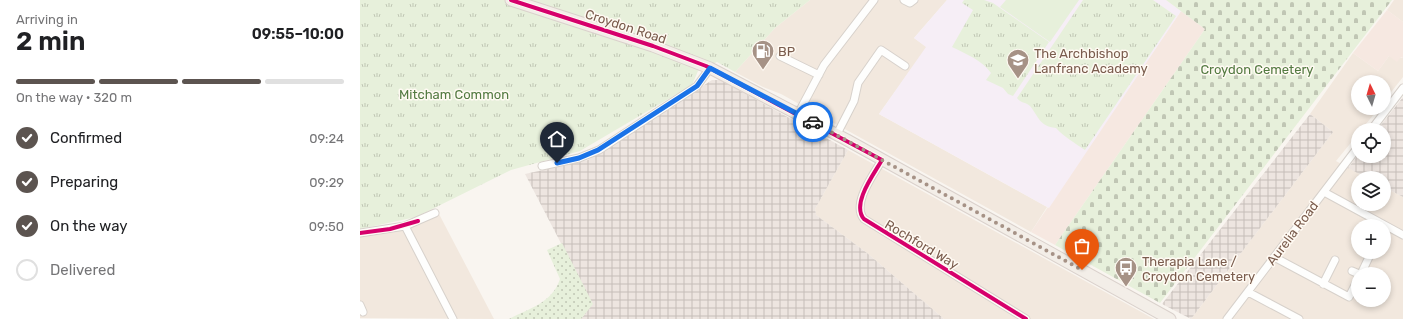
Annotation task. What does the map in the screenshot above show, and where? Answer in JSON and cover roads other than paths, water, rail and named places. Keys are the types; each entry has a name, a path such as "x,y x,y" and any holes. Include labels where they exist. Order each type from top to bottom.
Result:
{"main road":[{"name":"Croydon Road","path":"511,0 652,46 710,68 837,134 1170,319"}],"street":[{"path":"798,114 818,75 840,43 874,0"},
{"path":"904,0 910,3 914,0"},
{"path":"837,134 854,101 858,83 883,47 905,66"},
{"path":"780,56 818,75"},
{"path":"542,166 579,158 598,150 697,86 710,68"},
{"path":"1376,123 1403,88"},
{"name":"Aurelia Road","path":"1227,319 1351,156"},
{"name":"Rochford Way","path":"882,160 860,201 860,213 864,219 1026,319"},
{"path":"1324,192 1403,235"},
{"path":"360,233 404,226 435,213"},
{"path":"404,226 453,319"},
{"path":"1274,257 1349,297 1351,293"},
{"path":"1323,284 1335,260"},
{"path":"1248,292 1299,319"}],"place":[{"name":"BP","path":"763,70"},
{"name":"The Archbishop Lanfranc Academy","path":"1018,80"},
{"name":"Therapia Lane / Croydon Cemetery","path":"1126,288"}],"park label":[{"name":"Croydon Cemetery","path":"1257,69"},
{"name":"Mitcham Common","path":"454,94"}]}
